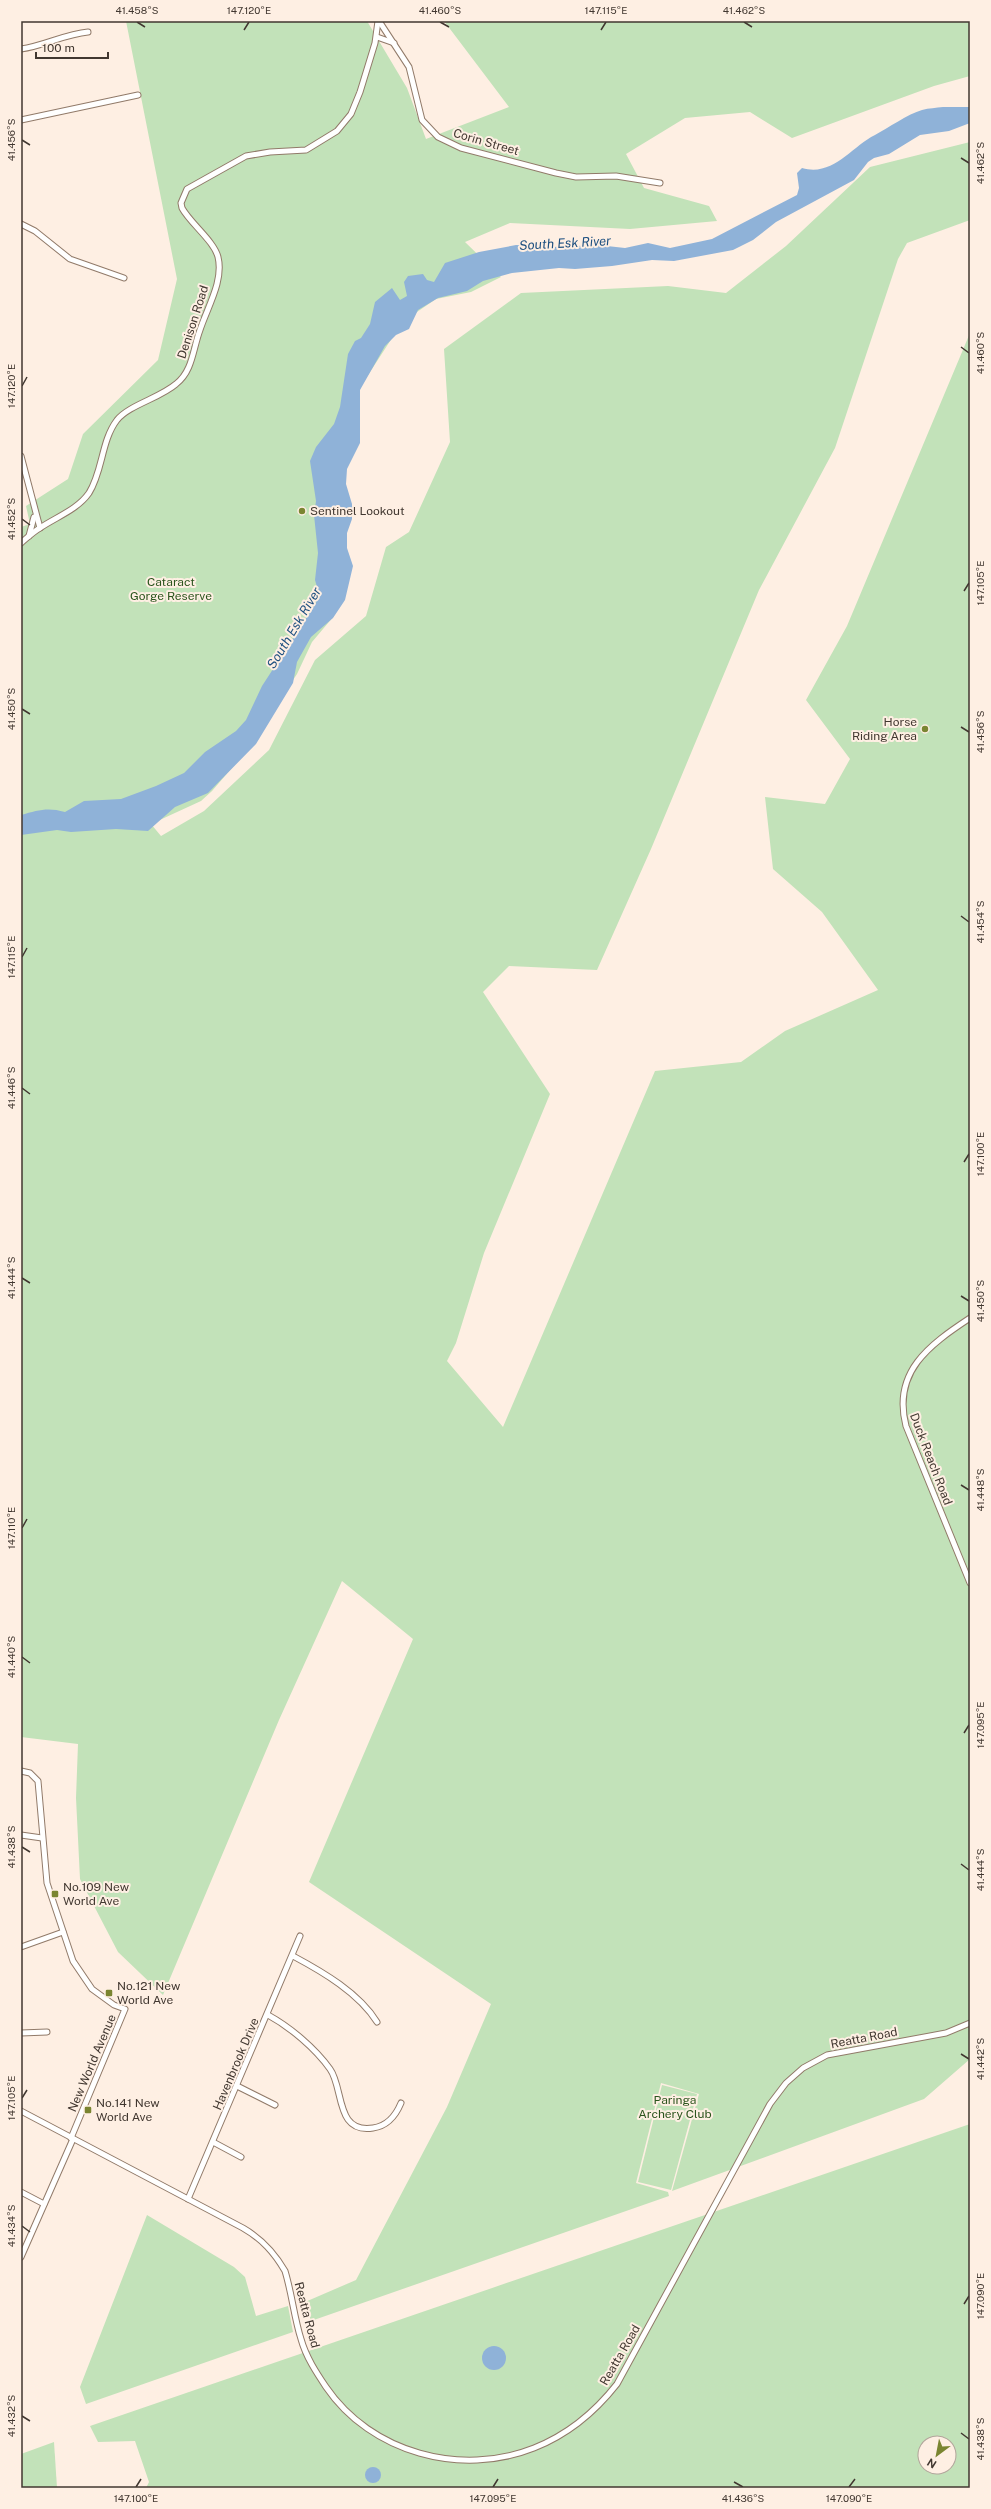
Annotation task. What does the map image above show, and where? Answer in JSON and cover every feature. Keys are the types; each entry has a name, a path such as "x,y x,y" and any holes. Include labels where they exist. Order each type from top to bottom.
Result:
{"street":[{"name":"Denison Road","path":"21,543 40,528 76,506 88,495 97,475 109,433 118,419 128,410 151,400 177,384 190,365 199,331 215,288 218,262 213,248 182,208 180,203 187,189 246,156 270,152 306,150 337,131 351,114 377,37 378,21"},
{"name":"Corin Street","path":"378,21 410,67 414,78 422,120 438,137 449,143 474,152 576,177 616,176 660,183"},
{"path":"21,49 36,47 70,35 88,32"},
{"path":"377,37 394,43"},
{"path":"21,120 138,95"},
{"path":"21,224 35,231 70,259 124,278"},
{"path":"21,456 34,514 40,528"},
{"path":"27,538 33,526 34,514"},
{"name":"Duck Reach Road","path":"970,1318 923,1355 906,1380 902,1401 906,1426 970,1583"},
{"name":"New World Avenue","path":"21,1771 30,1773 38,1781 46,1883 73,1962 86,1982 105,1999 125,2009 72,2138"},
{"path":"21,1835 42,1838"},
{"path":"21,1947 63,1932"},
{"name":"Havenbrook Drive","path":"188,2199 268,2015 300,1936"},
{"path":"293,1956 334,1980 372,2014 377,2022"},
{"path":"268,2015 284,2026 328,2067 334,2077 344,2115 354,2125 368,2129 380,2127 393,2117 401,2103"},
{"name":"Reatta Road","path":"21,2111 252,2234 274,2254 285,2272 306,2353 331,2395 357,2421 388,2442 421,2454 468,2461 508,2457 535,2448 583,2420 602,2403 617,2384 745,2146 770,2104 786,2083 803,2068 827,2056 946,2033 969,2026"},
{"path":"21,2033 47,2032"},
{"path":"237,2086 275,2105"},
{"path":"21,2257 72,2138"},
{"path":"213,2142 241,2157"},
{"path":"21,2192 44,2204"}],"green space":[{"name":"Cataract Gorge Reserve","path":"126,21 367,21 407,88 426,139 509,107 444,21 970,21 970,76 934,86 792,138 750,112 685,118 626,154 644,188 709,206 717,221 630,229 510,223 465,242 501,277 471,292 436,299 414,314 394,335 335,426 334,616 312,642 297,674 243,755 212,791 201,801 151,824 161,836 204,811 269,750 315,660 366,616 386,547 409,532 450,442 444,349 521,293 668,286 726,293 786,246 870,167 970,142 970,220 907,243 898,259 835,448 759,590 651,849 597,970 509,966 483,992 550,1094 484,1253 456,1343 447,1361 503,1427 655,1071 741,1062 785,1031 878,990 822,912 773,869 765,797 825,804 850,759 806,700 847,626 970,333 970,2059 924,2099 672,2191 699,2094 661,2083 636,2183 668,2192 669,2196 311,2321 305,2302 356,2280 447,2107 491,2004 309,1882 413,1639 342,1581 279,1720 163,1995 118,1952 80,1879 76,1798 78,1744 21,1737 21,527 30,524 26,506 68,479 83,434 158,360 177,279"},
{"name":"Paringa Archery Club","path":"662,2085 697,2094 671,2190 638,2182"},
{"path":"970,2124 970,2488 146,2488 149,2482 135,2441 98,2442 90,2426"},
{"path":"147,2215 234,2267 245,2277 256,2316 288,2306 293,2332 86,2404 80,2387"},
{"path":"54,2442 57,2488 21,2488 21,2454"}],"water":[{"path":"943,107 970,107 970,123 949,131 920,135 889,154 874,158 868,162 854,180 776,222 753,240 733,250 674,261 652,260 612,266 575,269 559,268 512,273 483,281 467,291 438,298 418,310 409,329 396,335 385,346 360,390 360,443 347,469 346,484 352,504 352,519 347,533 347,548 353,566 345,600 333,618 311,637 297,662 293,683 256,744 208,793 175,807 148,831 116,829 71,832 57,830 21,835 21,815 43,810 65,812 84,801 121,799 156,786 184,773 205,752 236,731 246,720 262,686 316,603 317,587 315,580 318,553 314,515 316,501 310,461 316,447 334,424 340,407 348,354 355,341 361,338 370,324 375,302 392,288 400,300 407,296 404,282 408,276 423,274 427,280 434,282 445,263 479,252 516,245 553,247 598,245 625,248 648,243 670,248 712,239 797,195 799,188 797,173 802,168 813,170 832,165 866,140 904,118 922,110"},
{"path":"494,2346 502,2350 506,2358 502,2366 494,2370 486,2366 482,2358 486,2350"},
{"path":"370,2467 376,2467 381,2472 379,2481 376,2483 370,2483 365,2478 365,2472"}],"place":[{"name":"Sentinel Lookout","path":"302,511"},
{"name":"Horse Riding Area","path":"925,729"},
{"name":"No.109 New World Ave","path":"55,1894"},
{"name":"No.121 New World Ave","path":"109,1993"},
{"name":"No.141 New World Ave","path":"88,2110"}],"water label":[{"name":"South Esk River","path":"565,243"},
{"name":"South Esk River","path":"294,628"}]}
